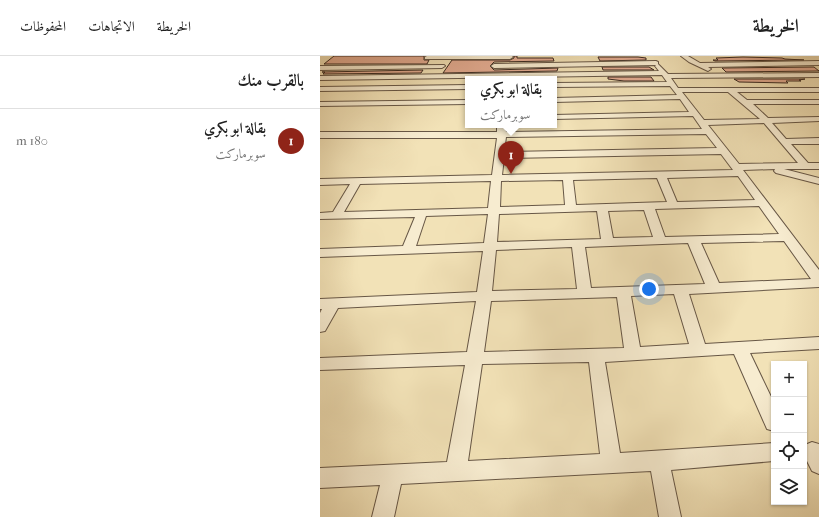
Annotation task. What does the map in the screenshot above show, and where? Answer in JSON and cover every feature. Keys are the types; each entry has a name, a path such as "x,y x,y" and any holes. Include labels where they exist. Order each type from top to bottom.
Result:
{"street":[{"path":"498,76 501,56"},
{"path":"556,56 557,75"},
{"path":"594,56 609,99"},
{"path":"684,56 717,76"},
{"path":"813,56 819,59"},
{"path":"421,58 517,57"},
{"path":"763,57 771,63 773,76 778,89 790,102"},
{"path":"326,98 367,58"},
{"path":"434,102 454,58"},
{"path":"320,64 326,59"},
{"path":"486,66 596,64 654,60 738,170 819,281"},
{"path":"700,65 819,62"},
{"path":"734,64 762,89"},
{"path":"320,68 451,66"},
{"path":"528,76 600,74 671,84 730,90 819,90"},
{"path":"563,134 558,117 595,107 609,99 671,84 717,76 819,75"},
{"path":"320,78 465,76"},
{"path":"397,88 406,77"},
{"path":"557,85 671,84"},
{"path":"326,98 397,88 465,87"},
{"path":"320,89 326,98"},
{"path":"730,90 746,102 765,121 805,166"},
{"path":"326,98 465,102"},
{"path":"557,100 632,115 694,114"},
{"path":"746,102 819,102"},
{"path":"632,115 639,132"},
{"path":"609,153 639,132 765,121 819,119"},
{"path":"456,471 484,296 502,130"},
{"path":"320,136 502,130 563,134 590,143 609,153 616,176"},
{"path":"783,142 819,141"},
{"path":"499,155 590,143 626,142 722,151"},
{"path":"320,182 568,178 661,175 738,170 759,166 819,166"},
{"path":"759,166 819,181"},
{"path":"661,175 673,205"},
{"path":"568,178 571,208"},
{"path":"336,216 357,181"},
{"path":"320,216 762,203"},
{"path":"648,206 660,241"},
{"path":"602,207 608,242"},
{"path":"408,249 422,212"},
{"path":"320,253 787,237"},
{"path":"693,240 714,288"},
{"path":"578,243 585,292"},
{"path":"320,327 326,303 714,288 819,281"},
{"path":"680,289 699,350"},
{"path":"623,292 633,353"},
{"path":"320,364 474,358 596,356 819,343"},
{"path":"740,348 771,416"},
{"path":"596,356 611,463"},
{"path":"320,478 611,463 771,452"},
{"path":"659,460 670,517"},
{"path":"383,517 393,474"}],"building":[{"path":"334,56 424,56 424,60 429,60 427,64 324,64"},
{"path":"514,56 517,56 517,58 553,58 554,61 494,62 490,66 494,70 558,68 557,71 443,73 452,60 510,60 514,58"},
{"path":"598,57 638,57 646,58 646,60 600,61"},
{"path":"743,57 804,60 715,61 713,60 718,60 716,58"},
{"path":"602,67 649,67 654,70 603,70"},
{"path":"814,67 819,71 726,72 722,68"},
{"path":"423,70 421,73 323,74 325,72 322,72"},
{"path":"608,77 651,77 654,81 624,81 608,79"},
{"path":"734,79 805,79 799,80 801,81 786,81 788,83 739,82"}],"place":[{"name":"بقالة ابو بكري","path":"511,174"}]}
